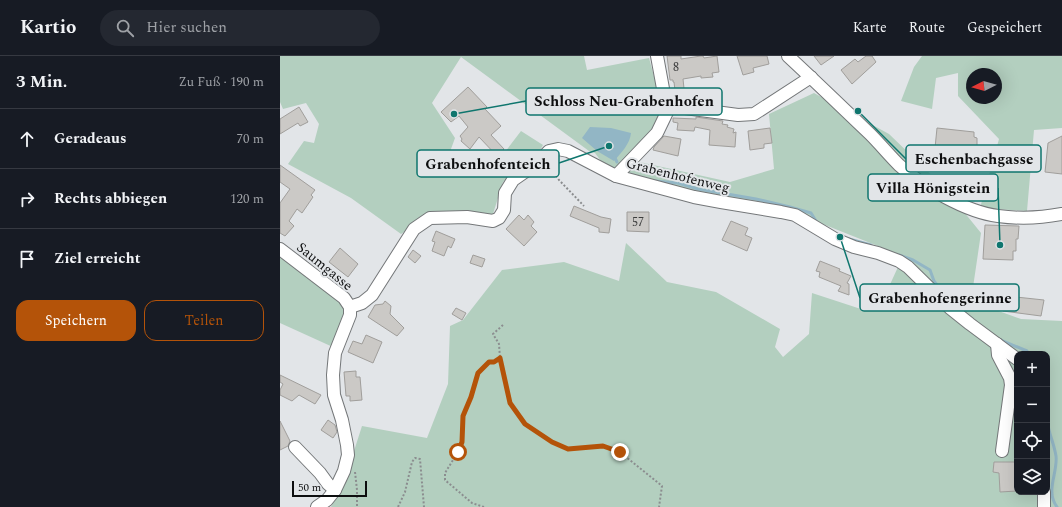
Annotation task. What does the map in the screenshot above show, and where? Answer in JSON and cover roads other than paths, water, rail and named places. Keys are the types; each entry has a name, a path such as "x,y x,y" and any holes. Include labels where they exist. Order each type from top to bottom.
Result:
{"street":[{"path":"658,56 664,94 670,106"},
{"path":"788,56 875,139 899,165 915,178 937,192 959,204 983,213 997,216 1027,218 1062,214"},
{"path":"670,106 738,115 754,114 811,77"},
{"path":"616,176 657,133 670,106"},
{"name":"Grabenhofenweg","path":"350,307 362,303 372,295 414,229 430,218 467,217 493,221 498,218 504,210 505,193 513,180 536,164 549,151 558,149 568,151 616,176 694,197 781,212 795,216 835,239 898,261 908,267 950,308 1014,356"},
{"name":"Saumgasse","path":"280,249 344,298 350,307"},
{"path":"323,505 335,490 344,471 348,455 342,420 334,395 333,376 335,353 350,315 350,307"},
{"path":"997,344 998,355 1010,378 1011,384 1002,451"},
{"path":"295,447 335,490"},
{"path":"1044,495 1044,507"}],"water":[{"path":"590,127 611,128 631,133 627,145 614,161 597,151 582,138"}],"waterway":[{"path":"614,156 617,162"},
{"path":"655,181 678,183 698,189 756,199 790,207 811,213 818,224"},
{"path":"849,239 871,245"},
{"path":"899,255 913,260 930,270 934,281 942,292"},
{"path":"947,298 961,310"},
{"path":"998,339 1027,351"},
{"path":"1048,423 1056,456 1052,495 1057,507"}],"place":[{"name":"Eschenbachgasse","path":"858,111"},
{"name":"Schloss Neu-Grabenhofen","path":"454,114"},
{"name":"Grabenhofenteich","path":"609,146"},
{"name":"Grabenhofengerinne","path":"840,237"},
{"name":"Villa Hönigstein","path":"1000,245"}]}
